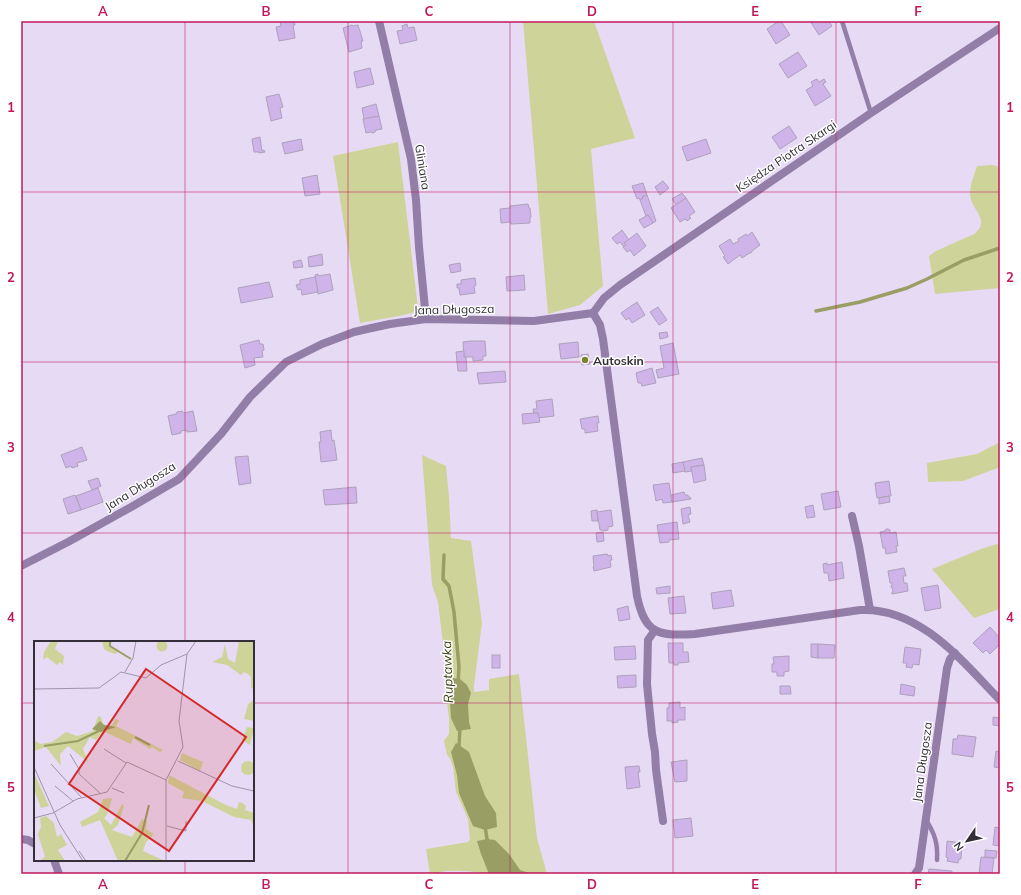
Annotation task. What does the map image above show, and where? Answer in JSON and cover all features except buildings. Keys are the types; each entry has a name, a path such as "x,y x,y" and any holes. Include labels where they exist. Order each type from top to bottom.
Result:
{"street":[{"name":"Gliniana","path":"379,21 411,159 426,319"},
{"name":"Księdza Piotra Skargi","path":"594,313 604,298 620,285 871,113 1000,28"},
{"name":"Jana Długosza","path":"21,566 114,517 178,479 221,434 250,397 286,362 322,344 354,332 390,324 426,319 534,321 594,313"},
{"path":"594,313 600,325 603,339 636,596 640,613 649,626 660,633 673,635 709,633 850,612 870,610 887,613 915,624 940,640 955,653 1000,700"},
{"path":"852,516 859,546 870,610"},
{"path":"655,630 648,640 647,684 663,821"},
{"name":"Jana Długosza","path":"915,874 919,868 947,668 950,658 955,653"},
{"path":"21,838 34,843"},
{"path":"54,861 59,874"}],"lane":[{"path":"842,21 871,113"},
{"path":"926,820 936,840 938,852 937,860"}],"shaded area":[{"path":"523,21 594,21 635,138 591,149 603,286 580,305 548,314"},
{"path":"398,142 418,308 412,313 360,323 333,156"},
{"path":"993,165 1000,167 1000,288 935,294 929,256 936,251 974,234 979,229 981,220 971,200 971,184 977,166"},
{"path":"1000,442 1000,467 963,481 928,482 927,463 977,454"},
{"path":"422,455 446,466 451,538 471,541 482,623 474,692 489,690 489,679 519,674 537,838 547,874 483,874 471,871 446,871 430,874 426,849 468,842 470,839 468,819 456,792 453,767 450,758 447,755 444,741 449,734 449,718 438,602 432,585"},
{"path":"1000,543 1000,609 974,618 932,569"},
{"path":"453,678 460,679 467,685 471,693 468,704 471,729 457,731 451,718 449,686"},
{"path":"456,743 469,752 485,796 496,813 497,827 485,830 473,826 459,793 457,775 451,752"},
{"path":"487,839 495,840 509,854 520,870 532,874 489,874 477,841"}],"waterway":[{"path":"816,311 860,302 907,288 964,260 1000,248"},
{"name":"Ruptawka","path":"444,555 443,579 449,586 454,612 459,667 458,683"},
{"name":"Ruptawka","path":"460,727 459,747 461,750"},
{"name":"Ruptawka","path":"485,826 489,843"}],"place":[{"name":"Autoskin","path":"585,360"}]}
